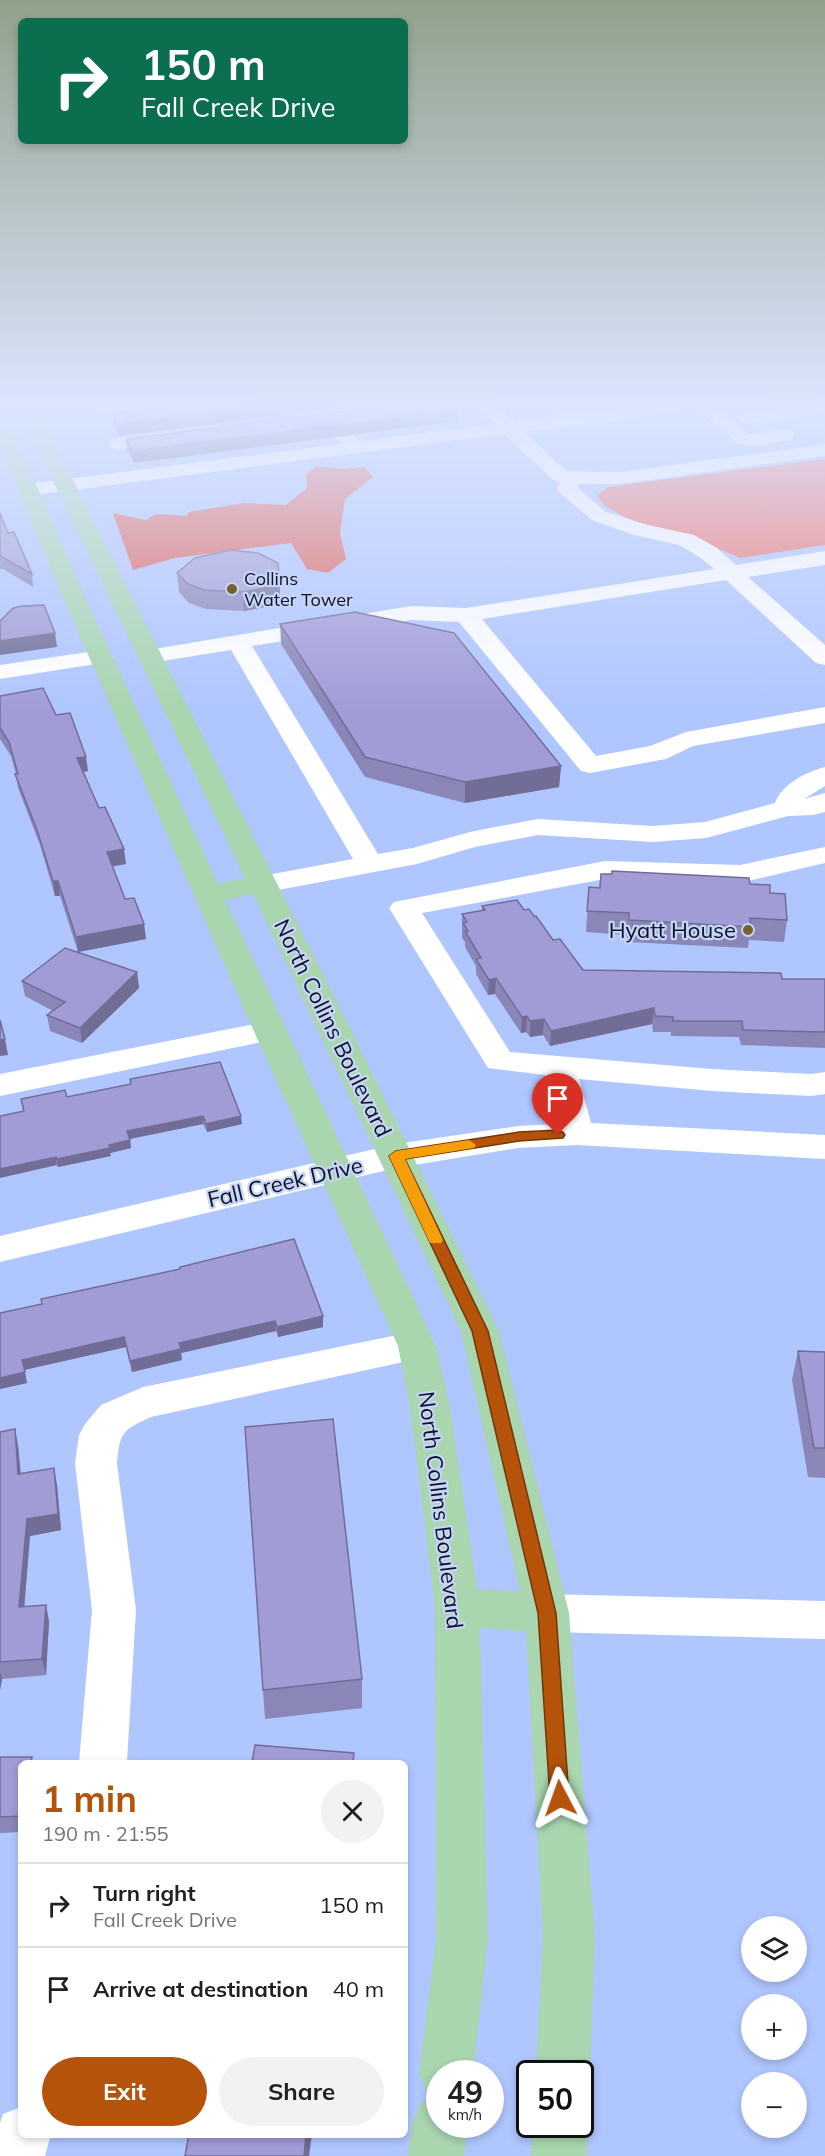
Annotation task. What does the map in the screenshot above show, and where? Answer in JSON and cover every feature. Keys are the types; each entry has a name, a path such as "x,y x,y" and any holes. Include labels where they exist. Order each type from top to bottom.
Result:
{"main road":[{"name":"North Collins Boulevard","path":"35,508 100,657 270,1030 417,1346 430,1407 457,1607 462,1939 448,2060"},
{"name":"North Collins Boulevard","path":"74,508 262,884 480,1331 547,1613 569,1937 564,2060"},
{"path":"100,657 148,653"},
{"path":"208,894 262,884"},
{"path":"457,1607 547,1613"},
{"path":"436,2156 438,2138"},
{"path":"559,2156 560,2138"}],"street":[{"path":"589,508 599,516 642,530 686,540 709,554 825,658"},
{"path":"148,653 238,642 411,613 465,615 825,558"},
{"path":"465,615 590,765 657,753 686,740 825,715"},
{"path":"238,642 370,864"},
{"path":"0,672 100,657"},
{"path":"788,808 792,794 825,775"},
{"path":"262,884 417,856 470,840 538,827 608,829 653,834 695,830 758,818 788,808 813,807 825,801"},
{"path":"825,855 740,874 605,870 404,908 500,1061 712,1080 812,1085 825,1083"},
{"path":"0,1085 270,1030"},
{"path":"558,1066 577,1134"},
{"name":"Fall Creek Drive","path":"0,1249 396,1156 519,1137 577,1134 825,1147"},
{"path":"103,1760 114,1610 96,1463 99,1435 115,1416 142,1403 417,1346"},
{"path":"547,1613 825,1620"},
{"path":"17,2156 22,2138"}],"shaded area":[{"path":"216,508 344,508 340,533 346,559 328,573 307,569 291,543 175,558 133,570 113,513 146,520 156,514 186,516 189,512"},
{"path":"608,508 825,508 825,545 740,558 685,534 632,521"}],"building":[{"path":"0,513 8,533 14,532 32,574 0,556"},
{"path":"231,550 258,553 278,563 279,575 264,588 243,592 204,590 188,584 177,573 195,558"},
{"path":"44,605 55,633 0,641 0,621 13,608"},
{"path":"355,612 454,633 561,766 465,782 365,757 280,624"},
{"path":"43,688 56,715 70,713 86,757 77,758 99,808 105,807 124,849 107,852 125,899 134,898 144,924 76,937 58,881 53,881 37,830 15,774 18,774 9,742 0,728 0,696"},
{"path":"612,871 749,878 750,884 770,885 770,893 785,894 787,920 750,918 751,927 629,920 629,913 587,911 589,887 600,888 601,874 612,874"},
{"path":"517,900 524,910 529,909 536,916 553,940 560,939 583,970 781,973 782,979 825,979 825,1032 743,1030 742,1021 673,1021 673,1017 655,1016 654,1008 551,1031 544,1019 530,1021 527,1016 522,1017 496,978 489,980 476,959 481,958 465,931 468,931 463,923 467,922 462,914 485,910 482,906"},
{"path":"65,948 137,972 80,1028 47,1015 65,1002 22,981"},
{"path":"0,1020 5,1039 0,1040"},
{"path":"220,1062 241,1116 206,1124 203,1116 127,1131 130,1140 109,1145 110,1148 0,1169 0,1116 24,1111 21,1099 65,1090 67,1097 131,1084 130,1079"},
{"path":"294,1239 323,1316 277,1327 275,1321 179,1343 181,1349 130,1361 124,1337 22,1360 25,1372 0,1378 0,1313 42,1304 41,1299 180,1269 180,1267"},
{"path":"798,1351 825,1352 825,1448 814,1448"},
{"path":"333,1419 362,1679 263,1690 245,1427"},
{"path":"15,1429 18,1474 54,1468 58,1514 27,1519 19,1607 46,1605 42,1659 0,1662 0,1432"},
{"path":"255,1745 354,1753 353,1760 252,1760"},
{"path":"0,1757 32,1757 31,1760 18,1760 18,1816 0,1817"},
{"path":"188,2138 306,2138 304,2156 185,2156"}],"slow traffic":[{"path":"436,1240 396,1156 469,1145"}],"place":[{"name":"Collins Water Tower","path":"232,589"},
{"name":"Hyatt House","path":"748,930"}],"route":[{"path":"558,1135 519,1137 396,1156 480,1331 547,1613 560,1798"}]}
